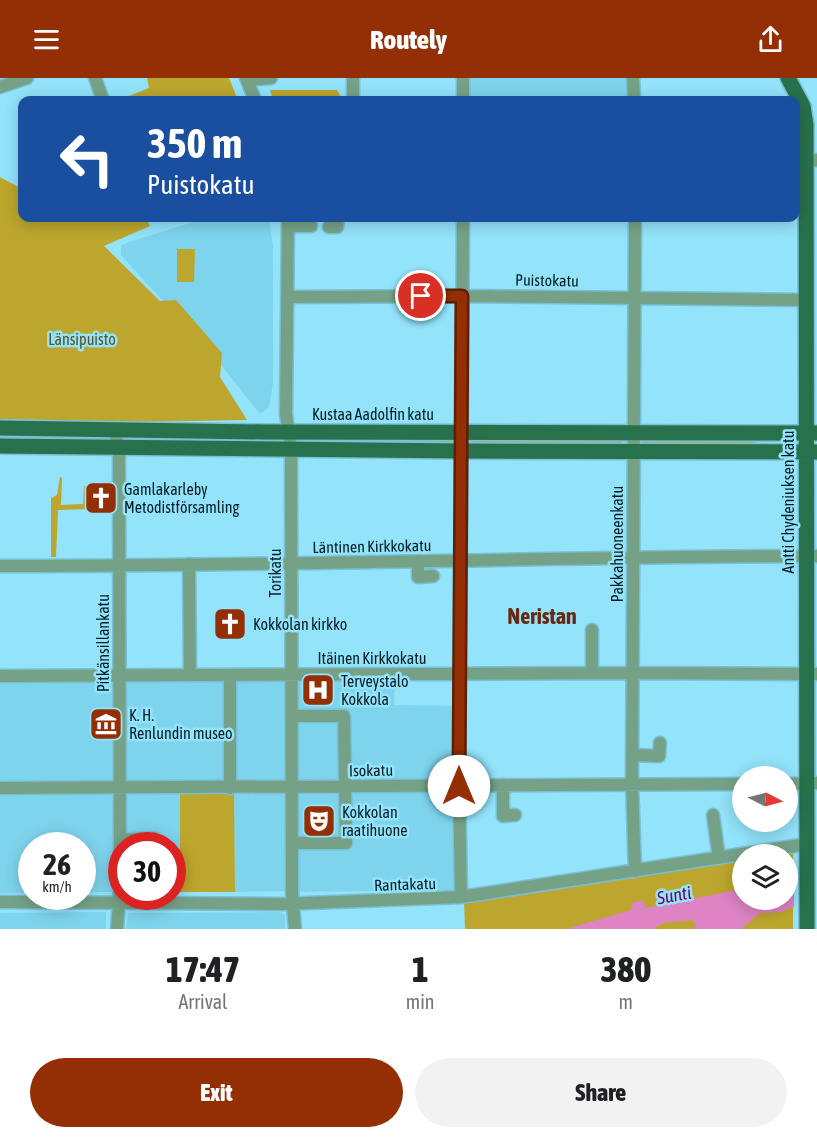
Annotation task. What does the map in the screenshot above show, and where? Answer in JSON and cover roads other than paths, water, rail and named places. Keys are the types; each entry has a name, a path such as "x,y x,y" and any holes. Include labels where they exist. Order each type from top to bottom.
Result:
{"main road":[{"name":"Antti Chydeniuksen katu","path":"788,78 798,96"},
{"name":"Antti Chydeniuksen katu","path":"800,100 806,125 806,300 811,433 812,783 807,844 807,929"},
{"name":"Kustaa Aadolfin katu","path":"0,428 811,433"},
{"path":"0,446 291,450 811,452"}],"street":[{"path":"0,87 27,78"},
{"path":"95,78 102,96"},
{"path":"253,96 247,79 271,78"},
{"path":"353,78 353,96"},
{"path":"463,78 463,96"},
{"path":"633,78 634,96"},
{"path":"288,222 311,226"},
{"name":"Torikatu","path":"288,222 286,414 291,450 292,843 296,929"},
{"path":"461,897 459,674 463,222"},
{"name":"Pakkahuoneenkatu","path":"635,222 633,783 635,871"},
{"name":"Puistokatu","path":"288,297 462,296 806,300"},
{"name":"Pitkänsillankatu","path":"114,430 119,448 120,832"},
{"name":"Läntinen Kirkkokatu","path":"0,566 811,556"},
{"path":"418,561 418,577 433,576"},
{"path":"189,564 190,675"},
{"path":"592,630 592,673"},
{"name":"Itäinen Kirkkokatu","path":"0,676 812,674"},
{"path":"230,675 230,788"},
{"path":"292,716 344,716 346,843 292,843"},
{"path":"633,755 659,756 660,743"},
{"name":"Isokatu","path":"0,788 732,784"},
{"path":"503,785 503,816 515,815"},
{"path":"714,815 719,858"},
{"name":"Rantakatu","path":"186,903 294,904 461,897 807,844"},
{"name":"Rantakatu","path":"0,902 108,902"},
{"name":"Pitkänsillankatu","path":"117,929 118,910"}],"place":[{"name":"Gamlakarleby Metodistförsamling","path":"101,498"},
{"name":"Kokkolan kirkko","path":"230,624"},
{"name":"Terveystalo Kokkola","path":"318,690"},
{"name":"K. H. Renlundin museo","path":"106,724"},
{"name":"Kokkolan raatihuone","path":"319,821"}],"district":[{"name":"Neristan","path":"542,616"}],"park label":[{"name":"Länsipuisto","path":"82,339"}],"water label":[{"name":"Sunti","path":"674,895"}]}
